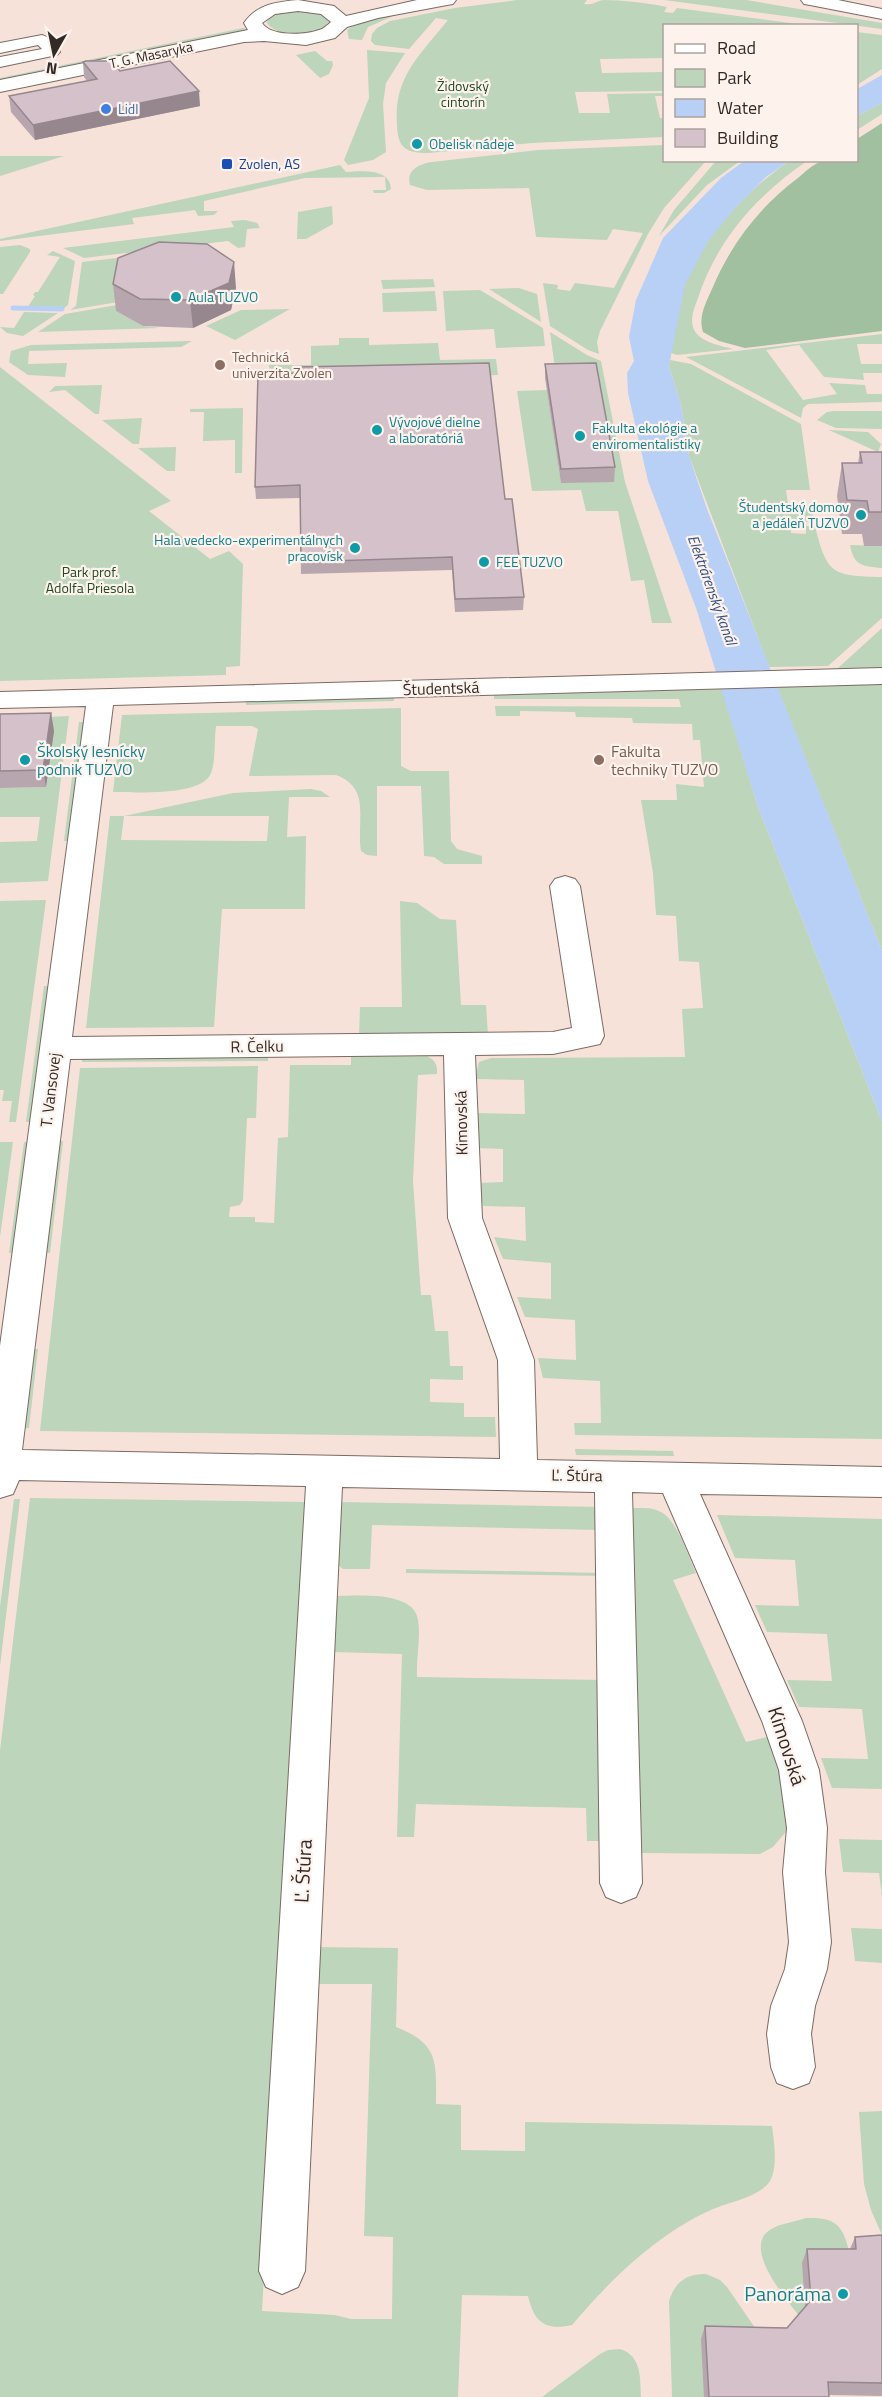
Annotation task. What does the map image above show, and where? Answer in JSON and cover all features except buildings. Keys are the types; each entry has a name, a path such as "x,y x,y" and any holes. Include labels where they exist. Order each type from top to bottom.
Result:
{"street":[{"name":"T. G. Masaryka","path":"0,74 195,36 253,20 261,12 281,2 327,7 361,5 387,0"},
{"name":"T. G. Masaryka","path":"0,86 244,36 313,38 332,32 341,23 376,13 447,0"},
{"path":"810,0 882,14"},
{"path":"327,7 339,14 341,23"},
{"path":"253,20 256,28 267,35"},
{"path":"0,48 42,40 52,52 0,62"},
{"name":"Študentská","path":"0,700 882,676"},
{"name":"T. Vansovej","path":"1,1471 100,698"},
{"path":"459,1044 553,1043 589,1036 565,886"},
{"name":"R. Čelku","path":"55,1048 459,1044"},
{"name":"Kimovská","path":"459,1044 465,1218 516,1360 519,1474"},
{"name":"Ľ. Štúra","path":"1,1471 325,1471 882,1482"},
{"name":"Ľ. Štúra","path":"282,2271 325,1471"},
{"name":"Ľ. Štúra","path":"614,1476 621,1883"},
{"name":"Kimovská","path":"674,1477 782,1721 799,1770 807,1828 804,1872 810,1942 807,1969 793,2006 789,2034 793,2067"}],"green space":[{"name":"Židovský cintorín","path":"517,0 587,0 584,4 593,4 603,0 627,1 667,7 664,12 673,13 677,8 798,24 663,24 663,58 600,59 602,73 663,72 663,91 575,92 579,113 610,113 607,94 663,93 663,96 655,96 660,118 663,118 663,137 532,143 429,153 414,152 405,148 399,140 397,108 399,93 411,67 448,20 436,18 409,49 375,45 371,41 372,34 377,28 390,21 455,8"},
{"path":"664,0 746,0 882,23 882,29"},
{"path":"279,11 317,11 328,17 329,21 324,27 308,34 289,34 272,28 267,23 268,19"},
{"path":"398,14 368,27 362,40 349,39 347,30 358,23"},
{"path":"243,28 250,31 0,81 0,78"},
{"path":"858,32 882,35 882,69 858,84"},
{"path":"367,50 405,53 386,83 383,104 386,152 373,160 348,165 344,160 369,98"},
{"path":"315,51 327,61 332,61 333,65 329,74 320,78 296,55"},
{"path":"882,103 882,114 858,129 858,115"},
{"path":"882,123 882,331 745,348 719,341 703,332 701,320 707,299 737,242 759,214 784,189 817,163 858,162 858,138"},
{"path":"663,145 663,162 705,162 664,208 648,234 600,331 597,342 599,354 588,350 550,326 543,283 558,285 557,289 570,291 575,283 614,288 643,233 613,229 607,240 536,237 529,188 427,190 410,185 410,175 423,164 538,150"},
{"path":"0,156 64,156 0,176"},
{"path":"715,162 739,162 707,185 659,236 674,210"},
{"path":"788,162 806,162 772,189 741,220 716,257 694,311 692,324 699,336 713,344 733,349 677,355 671,353 682,293 702,249 728,216"},
{"path":"340,165 346,172 367,171 381,174 386,177 391,189 384,193 374,193 373,190 386,190 385,177 305,178 204,201 204,211 218,211 214,215 198,216 195,210 132,218 134,224 0,241 0,239"},
{"path":"332,206 333,224 306,239 297,239 298,212"},
{"path":"245,220 257,223 260,228 247,229 245,247 238,248 228,241 84,258 63,248 234,227 231,221"},
{"path":"20,245 30,249 30,252 3,294 0,294 0,247"},
{"path":"53,251 75,261 68,305 64,308 27,308 35,296 33,295 38,292 60,257 47,255"},
{"path":"126,257 118,302 70,310 76,306 82,262"},
{"path":"433,279 435,287 383,289 381,280"},
{"path":"519,288 537,294 541,322 489,289"},
{"path":"480,290 543,328 545,346 496,348 494,329 446,331 443,291"},
{"path":"435,291 437,311 383,312 382,293"},
{"path":"117,305 116,311 143,326 160,328 38,332 65,314"},
{"path":"290,309 235,340 206,326 241,310"},
{"path":"24,312 58,313 23,336 7,333 0,327 14,328"},
{"path":"550,332 601,361 625,482 672,623 652,623 644,580 631,581 618,511 586,511 581,490 532,491 517,391 547,390 561,483 555,368"},
{"path":"882,334 882,344 857,344 861,364 882,364 882,373 863,373 864,380 824,377 799,345 766,350 803,400 837,394 829,383 865,385 867,394 882,394 882,402 808,404 803,408 801,418 686,357"},
{"path":"339,338 369,338 369,345 438,343 440,360 496,359 498,375 262,382 262,369 269,369 269,365 311,365 311,346 339,345"},
{"path":"192,341 181,347 29,351 28,364 67,363 65,377 28,375 9,362 11,351 31,345"},
{"path":"670,360 691,364 801,424 810,490 786,490 788,504 812,505 814,522 790,521 791,533 806,534 806,526 815,526 824,554 835,570 853,576 882,577 882,618 828,666 769,667 689,456 681,405 669,366"},
{"name":"Park prof. Adolfa Priesola","path":"0,367 171,501 149,511 210,559 229,551 243,564 240,666 226,667 226,675 0,681"},
{"path":"102,385 99,414 95,414 65,390 49,392 55,386"},
{"path":"243,408 242,473 235,473 235,440 203,441 204,412 190,412 190,409"},
{"path":"882,411 882,429 836,428 817,420 827,412"},
{"path":"142,418 139,444 133,444 102,420"},
{"path":"829,430 868,432 881,444 878,452"},
{"path":"176,447 175,471 167,471 138,448"},
{"path":"850,545 882,546 882,568 860,564 854,557"},
{"path":"882,628 882,669 837,669"},
{"path":"882,684 882,951 777,687"},
{"path":"722,689 758,807 882,1122 882,1439 575,1435 574,1423 601,1423 600,1381 543,1378 538,1358 576,1360 575,1320 525,1317 517,1297 551,1299 551,1263 503,1259 494,1237 526,1241 525,1207 483,1206 478,1183 503,1182 503,1149 476,1148 475,1113 525,1114 524,1080 475,1079 479,1062 491,1058 685,1057 682,1009 703,1008 699,962 679,961 676,916 656,915 653,873 641,800 677,800 676,784 704,787 700,740 693,740 692,724 633,723 632,718 576,717 575,712 520,711 520,716 496,716 495,706 681,707 679,699 494,699 494,695"},
{"path":"394,697 394,701 246,705 246,701"},
{"path":"401,708 401,766 411,771 449,771 451,841 457,849 482,856 482,864 444,864 434,857 424,856 421,786 377,786 377,856 367,855 361,851 358,797 354,788 347,781 336,775 249,776 258,729 252,726 216,726 213,768 205,781 195,786 166,792 113,792 122,715"},
{"path":"69,716 48,881 0,883 0,842 37,841 40,817 0,817 0,788 46,787 53,731 47,731 48,717"},
{"path":"79,722 84,722 69,841 64,841"},
{"path":"311,789 321,791 330,797 289,797 287,837 306,836 305,909 222,909 214,1027 86,1028 110,816 124,816 233,793","holes":["124,816 269,816 267,841 121,840"]},
{"path":"46,900 16,1122 9,1122 12,1101 2,1101 4,1090 0,1090 0,901"},
{"path":"400,901 417,903 440,919 456,920 461,1005 486,1005 488,1035 359,1037 360,1007 402,1007"},
{"path":"44,986 50,986 32,1122 26,1122"},
{"path":"351,1054 425,1055 436,1065 437,1074 418,1075 413,1181 421,1295 431,1295 435,1331 448,1331 450,1366 463,1366 463,1380 430,1379 430,1402 464,1403 464,1417 495,1417 496,1437 40,1431 80,1068 258,1066 256,1118 247,1118 243,1200 240,1205 230,1207 229,1217 255,1217 255,1222 274,1223 278,1138 288,1137 290,1065 351,1065"},
{"path":"268,1056 268,1061 82,1062 82,1058"},
{"path":"57,1141 63,1141 50,1253 43,1253"},
{"path":"0,1142 13,1142 0,1237"},
{"path":"24,1142 30,1142 15,1253 9,1253"},
{"path":"31,1349 38,1349 29,1428 22,1428"},
{"path":"575,1449 673,1451 674,1456 576,1455"},
{"path":"30,1498 306,1502 262,2311 335,2315 351,2319 392,2319 393,2237 364,2236 372,1984 310,1984 312,1947 398,1948 396,2027 421,2040 428,2048 435,2066 436,2104 461,2105 461,2150 525,2151 525,2122 772,2126 774,2169 765,2187 752,2195 693,2219 654,2244 602,2291 572,2325 555,2327 542,2322 537,2318 528,2296 462,2295 458,2397 0,2397 0,1751"},
{"path":"14,1499 20,1499 0,1666 0,1607"},
{"path":"340,1502 603,1507 606,1576 406,1573 406,1569 600,1573 597,1530 372,1525 370,1569 343,1569 336,1563"},
{"path":"633,1508 658,1510 667,1516 677,1530 696,1573 673,1580 746,1742 771,1736 778,1753 789,1828 773,1847 760,1854 639,1853 627,1511"},
{"path":"717,1515 882,1519 882,1789 832,1788 821,1758 868,1759 862,1709 799,1707 787,1680 832,1681 827,1634 767,1632 755,1605 799,1606 795,1560 735,1558"},
{"path":"334,1596 395,1599 414,1610 419,1627 417,1677 602,1680 604,1841 587,1841 586,1808 416,1804 414,1837 397,1837 402,1654 332,1652"},
{"path":"839,1839 882,1840 882,1896 879,1873 843,1872"},
{"path":"851,1928 882,1929 882,1963 855,1961"},
{"path":"882,2111 882,2235 871,2210 864,2184 859,2112"},
{"path":"806,2218 824,2219 836,2224 844,2234 849,2251 807,2326 773,2281 766,2267 761,2243 766,2233 774,2227"},
{"path":"706,2274 720,2280 727,2287 764,2341 704,2397 672,2397 669,2301 674,2289 682,2280"},
{"path":"620,2349 627,2352 636,2362 640,2375 641,2397 542,2397 600,2354 608,2350"}],"water":[{"path":"882,75 882,103 858,115 858,88"},
{"name":"Elektrárenský kanál","path":"743,162 788,162 766,177 735,208 708,241 685,285 669,366 681,405 689,456 707,509 882,951 882,1122 758,807 696,608 648,481 628,393 627,373 634,361 629,337 636,300 663,238 721,178"}],"waterway":[{"path":"13,308 62,309"}],"place":[{"name":"Lidl","path":"106,109"},
{"name":"Obelisk nádeje","path":"417,144"},
{"name":"Zvolen, AS","path":"227,164"},
{"name":"Aula TUZVO","path":"176,297"},
{"name":"Technická univerzita Zvolen","path":"220,365"},
{"name":"Vývojové dielne a laboratóriá","path":"377,430"},
{"name":"Fakulta ekológie a enviromentalistiky","path":"580,436"},
{"name":"Študentský domov a jedáleň TUZVO","path":"861,515"},
{"name":"Hala vedecko-experimentálnych pracovísk","path":"355,548"},
{"name":"FEE TUZVO","path":"484,562"},
{"name":"Školský lesnícky podnik TUZVO","path":"25,760"},
{"name":"Fakulta techniky TUZVO","path":"599,760"},
{"name":"Panoráma","path":"843,2294"}]}
